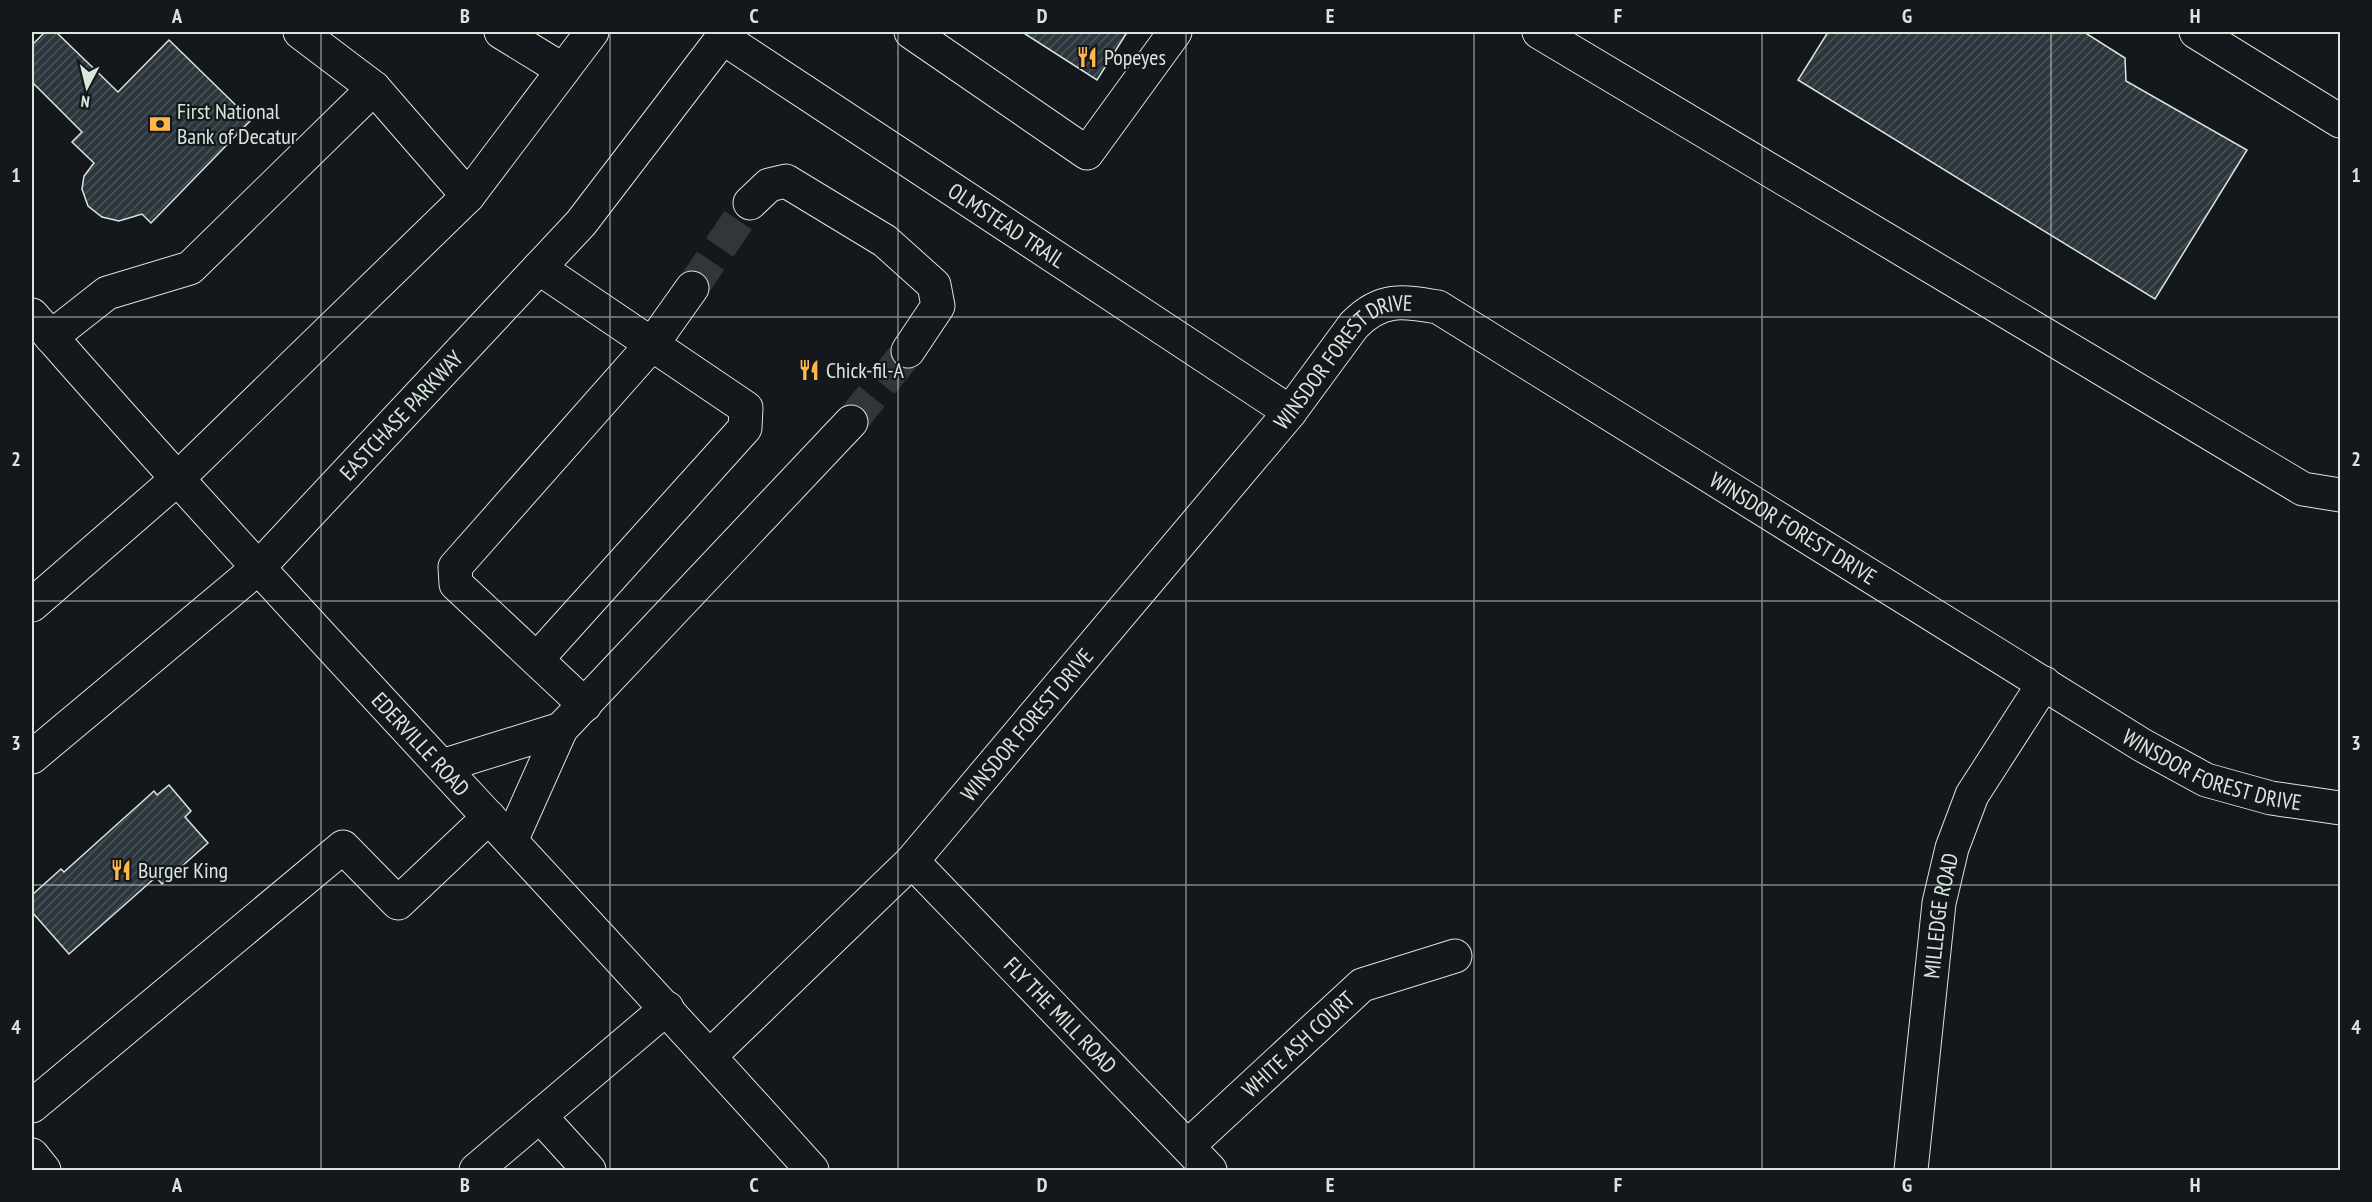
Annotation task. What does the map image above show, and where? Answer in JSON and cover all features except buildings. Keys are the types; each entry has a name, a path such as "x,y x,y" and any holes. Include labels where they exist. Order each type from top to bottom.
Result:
{"street":[{"path":"300,32 374,88 468,196"},
{"path":"501,32 563,70"},
{"path":"32,605 176,480 468,196 592,32"},
{"path":"911,32 1087,153 1175,32"},
{"path":"1539,32 2303,489 2340,495"},
{"path":"2196,32 2340,121"},
{"name":"EASTCHASE PARKWAY","path":"32,757 258,568 581,223 725,35"},
{"name":"OLMSTEAD TRAIL","path":"725,35 1290,412"},
{"path":"41,326 107,293 190,268 374,88"},
{"path":"750,203 769,185 786,181 885,241 934,285 938,306 908,351"},
{"path":"537,659 745,428 746,408 539,268"},
{"path":"585,705 456,584 455,567 653,343 692,288"},
{"name":"WINSDOR FOREST DRIVE","path":"710,1056 912,861 1290,412 1364,315 1383,304 1408,302 1438,307 2142,744 2206,780 2271,798 2340,808"},
{"name":"EDERVILLE ROAD","path":"41,326 176,480 667,1008 812,1170"},
{"path":"511,841 561,729 851,422"},
{"name":"MILLEDGE ROAD","path":"1911,1170 1940,903 1952,848 1972,795 2044,683"},
{"path":"442,766 561,729"},
{"path":"32,1106 343,847 398,903 489,816"},
{"name":"FLY THE MILL ROAD","path":"912,861 1210,1170"},
{"name":"WHITE ASH COURT","path":"1188,1146 1362,985 1455,956"},
{"path":"476,1170 667,1008"},
{"path":"540,1116 590,1170"},
{"path":"32,1155 44,1170"}],"tunnel":[{"path":"692,288 750,203"},
{"path":"851,422 908,351"}],"place":[{"name":"Popeyes","path":"1087,57"},
{"name":"First National Bank of Decatur","path":"160,124"},
{"name":"Chick-fil-A","path":"809,370"},
{"name":"Burger King","path":"121,870"}]}
